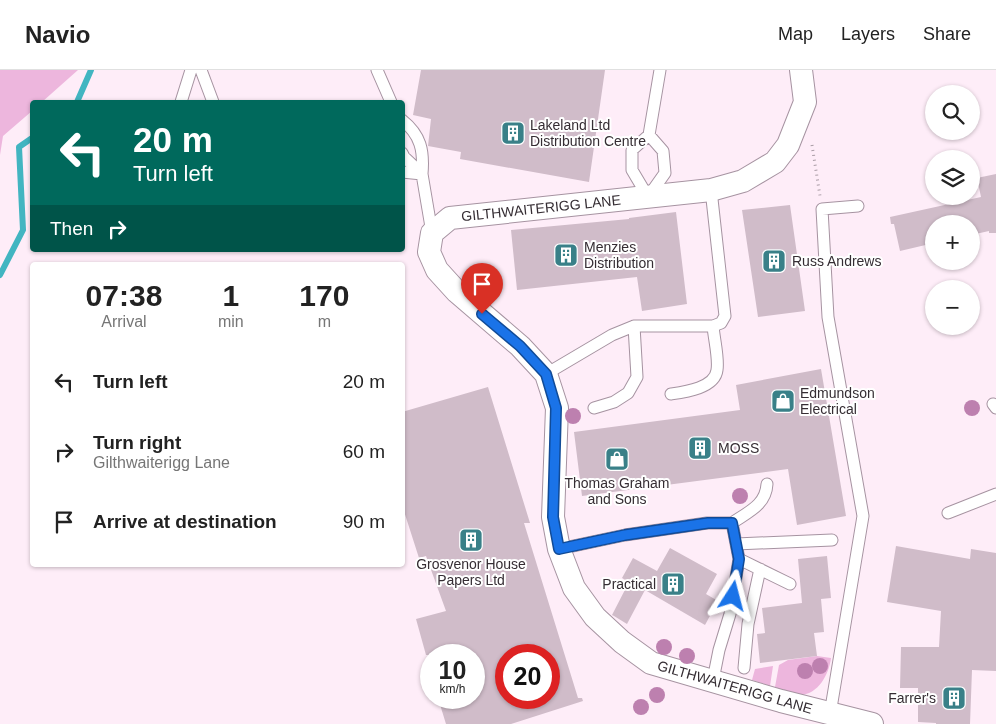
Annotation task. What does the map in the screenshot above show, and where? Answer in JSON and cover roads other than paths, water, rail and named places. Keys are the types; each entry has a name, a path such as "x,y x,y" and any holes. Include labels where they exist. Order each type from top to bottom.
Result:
{"street":[{"name":"GILTHWAITERIGG LANE","path":"801,70 805,102 788,144 775,162 743,181 711,190 450,218 432,233 429,252 437,270 457,292 520,346 546,374 556,408 553,517 559,549 574,588 595,617 622,642 652,663 862,723"}],"lane":[{"path":"182,100 191,70"},
{"path":"201,70 212,100"},
{"path":"377,70 390,100"},
{"path":"649,135 663,151 665,173 648,197 632,170 632,150 649,135 660,70"},
{"path":"405,122 414,129 424,155 422,174 432,233"},
{"path":"405,158 422,174"},
{"path":"405,172 422,174"},
{"path":"546,374 612,335 634,326 713,326 721,323 725,316 711,190"},
{"name":"GILTHWAITERIGG LANE","path":"830,714 863,516 828,317 822,209 858,206"},
{"path":"594,408 614,402 628,394 637,377 634,326"},
{"path":"671,394 690,392 713,381 717,371 713,326"},
{"path":"559,549 625,535 708,523 732,523 758,505 766,494 767,484"},
{"path":"948,513 996,494"},
{"path":"713,680 719,650 730,614 739,559 732,523"},
{"path":"736,544 832,540"},
{"path":"739,559 790,584"},
{"path":"744,668 748,624 760,569"}],"waterway":[{"path":"78,100 91,70"},
{"path":"0,275 23,230 19,147 30,139"}],"place":[{"name":"Lakeland Ltd Distribution Centre","path":"513,133"},
{"name":"Menzies Distribution","path":"566,255"},
{"name":"Russ Andrews","path":"774,261"},
{"name":"Edmundson Electrical","path":"783,401"},
{"name":"MOSS","path":"700,448"},
{"name":"Thomas Graham and Sons","path":"617,459"},
{"name":"Grosvenor House Papers Ltd","path":"471,540"},
{"name":"Practical","path":"673,584"},
{"name":"Farrer's","path":"954,698"}]}
